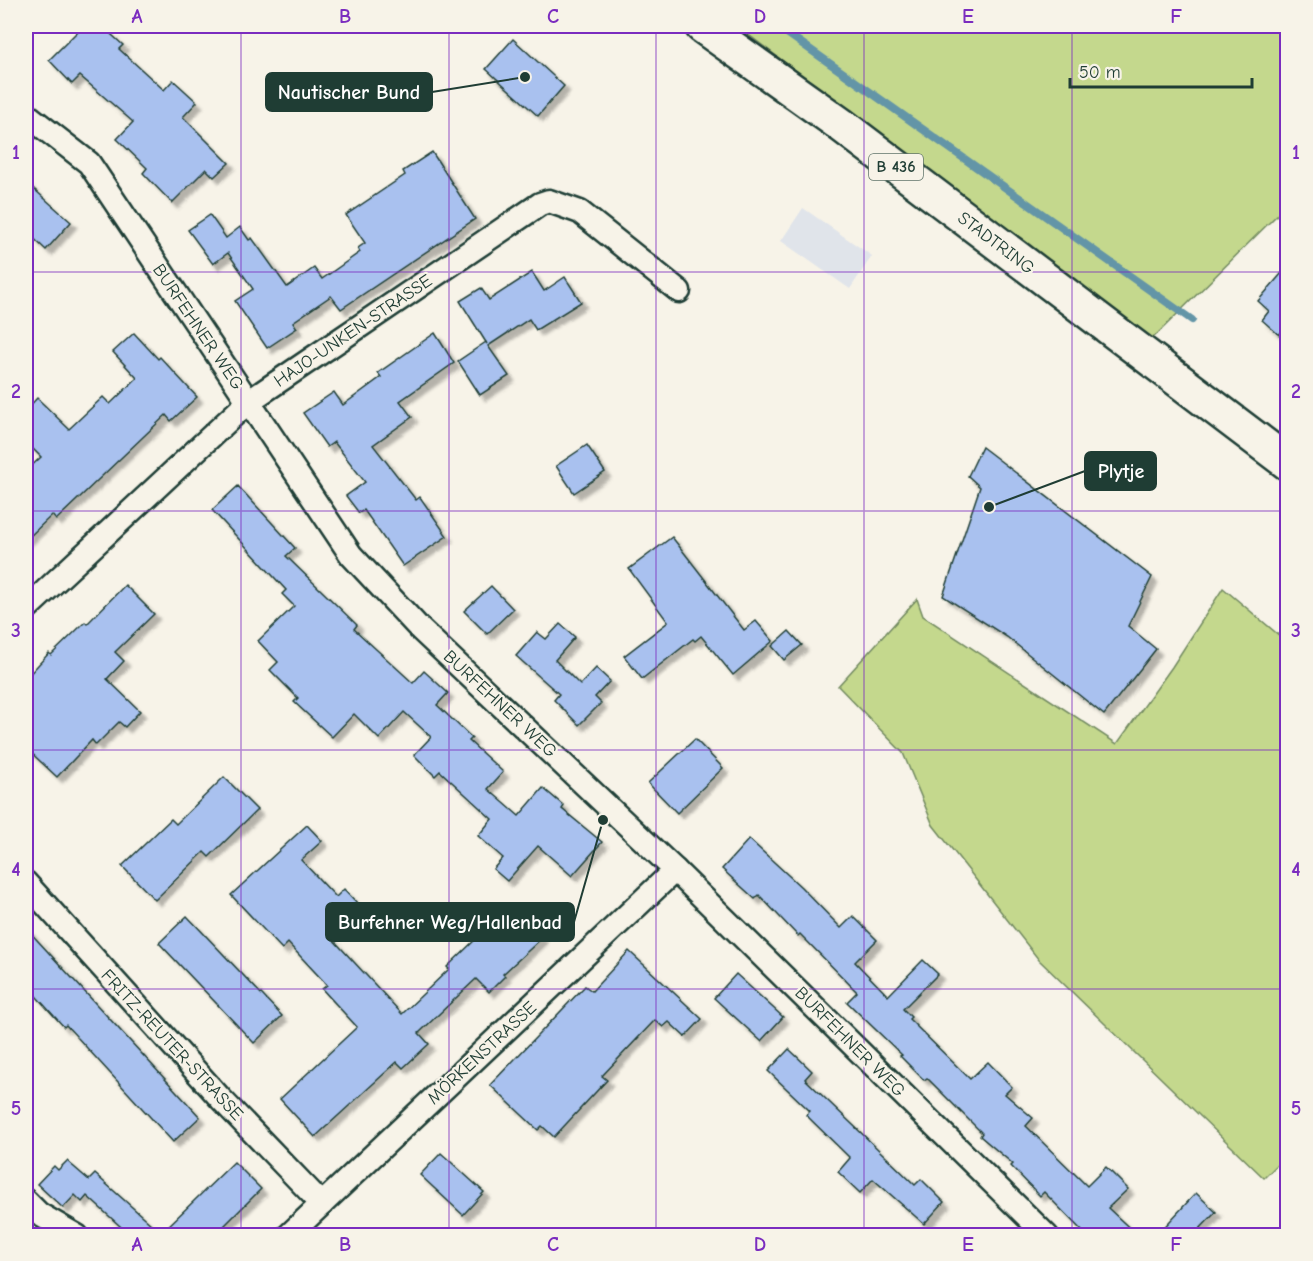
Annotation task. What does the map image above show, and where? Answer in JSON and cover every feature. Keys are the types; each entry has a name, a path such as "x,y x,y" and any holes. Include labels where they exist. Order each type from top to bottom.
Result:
{"highway":[{"name":"STADTRING","path":"702,26 840,124 1287,463"}],"street":[{"name":"BURFEHNER WEG","path":"26,114 89,164 351,555 376,583 421,630 675,870 1047,1236"},
{"name":"HAJO-UNKEN-STRASSE","path":"26,609 248,402 540,204 549,201 580,212 679,291"},
{"name":"MÖRKENSTRASSE","path":"288,1236 675,870"},
{"name":"FRITZ-REUTER-STRASSE","path":"26,883 221,1099 322,1204"},
{"path":"26,1201 39,1214 77,1236"}],"shaded area":[{"path":"803,208 872,256 850,289 781,241"}],"green space":[{"path":"737,26 1287,26 1287,205 1151,340"},
{"path":"1223,588 1287,642 1288,1154 1264,1178 1039,960 933,825 903,753 838,686 917,599 923,616 1117,744 1172,667"}],"building":[{"path":"83,26 102,26 123,45 119,49 164,90 173,80 197,102 183,117 229,163 214,177 206,169 172,203 143,173 147,168 117,139 133,122 80,76 72,84 49,60"},
{"path":"513,39 564,86 538,116 486,69"},
{"path":"432,152 475,219 341,309 331,296 293,322 297,328 267,348 235,301 253,289 228,253 213,264 188,230 210,215 226,238 240,227 249,240 252,238 287,287 314,268 322,279 360,252 358,248 365,243 346,215 405,175 403,171"},
{"path":"26,182 71,222 46,250 26,231"},
{"path":"1287,267 1287,327 1279,335 1262,320 1269,311 1258,301"},
{"path":"532,272 544,291 565,277 581,302 536,330 529,319 488,346 509,376 480,395 458,361 486,342 460,301 481,288 489,300"},
{"path":"134,333 197,397 171,421 166,415 56,520 52,515 26,540 26,471 41,457 26,442 26,410 37,398 69,429 103,397 110,404 137,378 113,352"},
{"path":"435,333 454,363 400,401 412,417 373,445 416,500 420,497 447,536 403,566 364,510 359,513 346,496 365,482 334,442 327,447 303,413 334,392 343,405 381,377 378,373"},
{"path":"587,445 605,472 574,493 556,466"},
{"path":"982,447 1152,577 1128,626 1156,649 1104,715 1007,637 943,596 980,487 968,476"},
{"path":"238,486 295,548 286,556 357,625 354,629 413,683 424,671 448,693 437,705 472,738 469,741 503,772 488,789 519,816 543,788 564,806 562,809 602,842 572,876 538,846 507,881 493,869 503,858 478,836 492,819 440,771 435,776 414,755 431,737 404,712 379,739 354,714 332,737 294,702 298,698 270,670 278,662 258,641 294,606 282,594 286,590 212,510"},
{"path":"672,537 744,630 756,621 773,641 733,675 701,636 695,641 693,639 642,679 624,656 668,622 629,569"},
{"path":"125,585 154,614 115,652 124,661 107,679 140,711 125,727 119,722 96,745 92,740 57,777 26,748 26,678 49,653 51,655 85,622 87,624"},
{"path":"491,586 513,609 487,634 464,611"},
{"path":"560,624 575,637 555,660 580,685 596,668 610,681 595,697 601,703 579,725 554,700 559,694 516,656 537,632 546,639"},
{"path":"789,631 802,645 784,660 772,646"},
{"path":"695,739 723,768 677,813 648,783"},
{"path":"224,777 257,810 209,857 204,852 155,900 122,866 171,819 176,824"},
{"path":"307,825 322,841 301,860 336,897 344,889 359,905 329,935 402,1014 511,905 542,938 503,974 505,976 489,992 476,979 419,1033 429,1044 403,1068 397,1062 315,1137 280,1099 357,1027 322,989 327,985 288,943 282,949 231,895"},
{"path":"749,839 841,928 853,916 877,940 855,962 888,996 923,960 938,974 903,1009 911,1017 909,1019 970,1079 988,1062 1012,1087 1005,1094 1033,1118 1026,1126 1087,1186 1106,1167 1128,1189 1108,1208 1138,1236 1087,1236 1044,1192 1040,1196 1011,1166 1013,1164 980,1136 982,1133 927,1078 924,1080 900,1056 902,1055 847,1002 857,992 759,895 755,899 722,869"},
{"path":"187,916 282,1016 254,1043 159,943"},
{"path":"26,928 200,1117 173,1142 66,1025 64,1027 26,985"},
{"path":"629,951 702,1019 685,1037 669,1022 663,1027 655,1020 602,1076 607,1080 554,1137 542,1126 538,1130 490,1085 585,986 592,991"},
{"path":"736,974 783,1017 761,1041 714,998"},
{"path":"789,1049 812,1071 805,1079 915,1185 921,1179 944,1202 924,1224 873,1179 860,1193 838,1172 850,1158 806,1115 810,1111 768,1071"},
{"path":"441,1153 484,1192 463,1215 420,1175"},
{"path":"67,1161 89,1180 95,1174 161,1233 234,1162 261,1189 214,1236 131,1236 87,1196 82,1202 75,1195 63,1208 37,1184 54,1166 58,1170"},
{"path":"1196,1193 1216,1212 1193,1236 1156,1236"}],"waterway":[{"path":"777,26 1192,320"}],"place":[{"name":"Nautischer Bund","path":"525,77"},
{"name":"Plytje","path":"989,507"},
{"name":"Burfehner Weg/Hallenbad","path":"603,820"}]}
